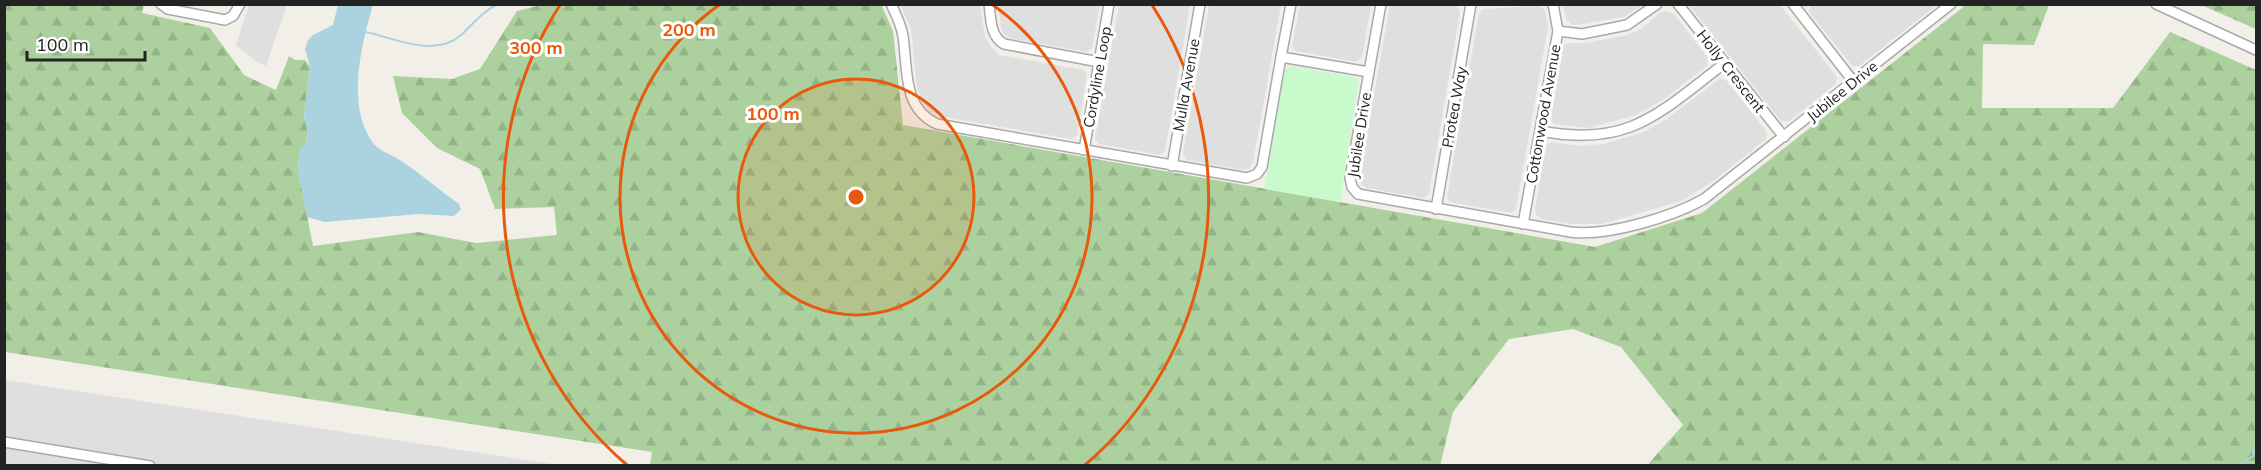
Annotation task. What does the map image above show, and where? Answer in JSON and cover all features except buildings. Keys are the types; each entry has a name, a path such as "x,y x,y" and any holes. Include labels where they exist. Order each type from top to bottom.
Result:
{"street":[{"path":"161,4 168,9 225,20 233,16 240,4"},
{"path":"891,4 903,36 911,98 918,111 929,121 946,126 1242,178 1257,174 1263,162 1291,4"},
{"path":"989,4 993,31 998,41 1099,62"},
{"name":"Cordyline Loop","path":"1084,150 1109,4"},
{"name":"Mulla Avenue","path":"1172,166 1200,4"},
{"path":"1369,72 1381,4"},
{"name":"Protea Way","path":"1436,208 1471,4"},
{"name":"Cottonwood Avenue","path":"1523,224 1558,31 1553,4"},
{"path":"1558,31 1582,34 1627,25 1657,4"},
{"name":"Holly Crescent","path":"1678,4 1784,137"},
{"name":"Jubilee Drive","path":"1281,57 1369,72 1350,178 1352,187 1362,196 1593,234 1612,231 1682,210 1709,196 1951,4"},
{"path":"2156,4 2256,50"},
{"path":"1794,5 1854,81"},
{"path":"1540,130 1590,136 1639,124 1668,107 1725,63"},
{"path":"4,442 150,465"}],"shaded area":[{"path":"1563,4 1642,5 1624,17 1572,25 1566,19"},
{"path":"1811,4 1937,5 1859,66 1852,66 1809,12"},
{"path":"249,5 287,5 266,66 254,60 236,45"},
{"path":"900,5 980,5 985,37 999,55 1084,70 1087,75 1077,136 1071,139 944,117 931,112 922,101 917,88 911,28"},
{"path":"998,5 1100,5 1092,48 1087,52 1013,39 1004,35"},
{"path":"1119,5 1190,5 1165,151 1159,155 1099,144 1095,139"},
{"path":"1209,5 1281,5 1253,162 1250,168 1243,170 1187,160 1183,154"},
{"path":"1300,5 1371,5 1362,58 1356,62 1296,51 1292,46"},
{"path":"1390,5 1457,6 1460,12 1429,194 1423,198 1367,188 1361,184 1359,178"},
{"path":"1689,5 1780,5 1837,77 1836,84 1788,122 1781,121"},
{"path":"1537,6 1543,8 1548,27 1516,209 1511,213 1450,202 1447,197 1479,13 1484,9"},
{"path":"1668,11 1674,14 1708,58 1708,65 1664,99 1636,115 1588,128 1554,124 1551,119 1563,46 1569,43 1585,43 1628,35 1641,29 1661,12"},
{"path":"1719,79 1726,80 1767,132 1766,139 1712,182 1681,201 1602,224 1573,224 1542,219 1536,215 1535,208 1546,146 1551,142 1580,146 1604,144 1644,132 1667,119"},
{"path":"5,380 559,465 5,465"}],"green space":[{"path":"545,4 881,4 893,31 903,125 1595,247 1702,213 1966,5 2049,5 2034,45 1983,44 1982,108 2113,108 2170,32 2256,70 2256,465 1649,465 1683,425 1621,347 1573,329 1509,339 1453,412 1440,466 650,465 652,452 5,352 4,5 144,5 142,13 210,28 244,75 276,90 289,56 295,60 305,60 310,67 304,117 308,132 306,143 300,150 298,169 313,246 418,232 476,243 557,235 554,207 495,209 480,169 437,148 402,113 393,76 452,79 480,69 517,11"},
{"path":"2201,5 2256,5 2256,29"},
{"path":"1291,66 1355,77 1359,81 1340,202 1264,189 1284,73"}],"water":[{"path":"338,5 373,5 364,38 358,75 358,94 365,128 373,143 459,204 461,209 454,216 419,214 325,222 307,217 298,169 300,150 306,143 308,132 304,117 310,67 305,49 308,40 313,35 333,25"}],"waterway":[{"path":"366,32 415,45 440,45 451,42 461,35 483,14 498,4"},
{"path":"2238,466 2253,456 2256,443"}]}
